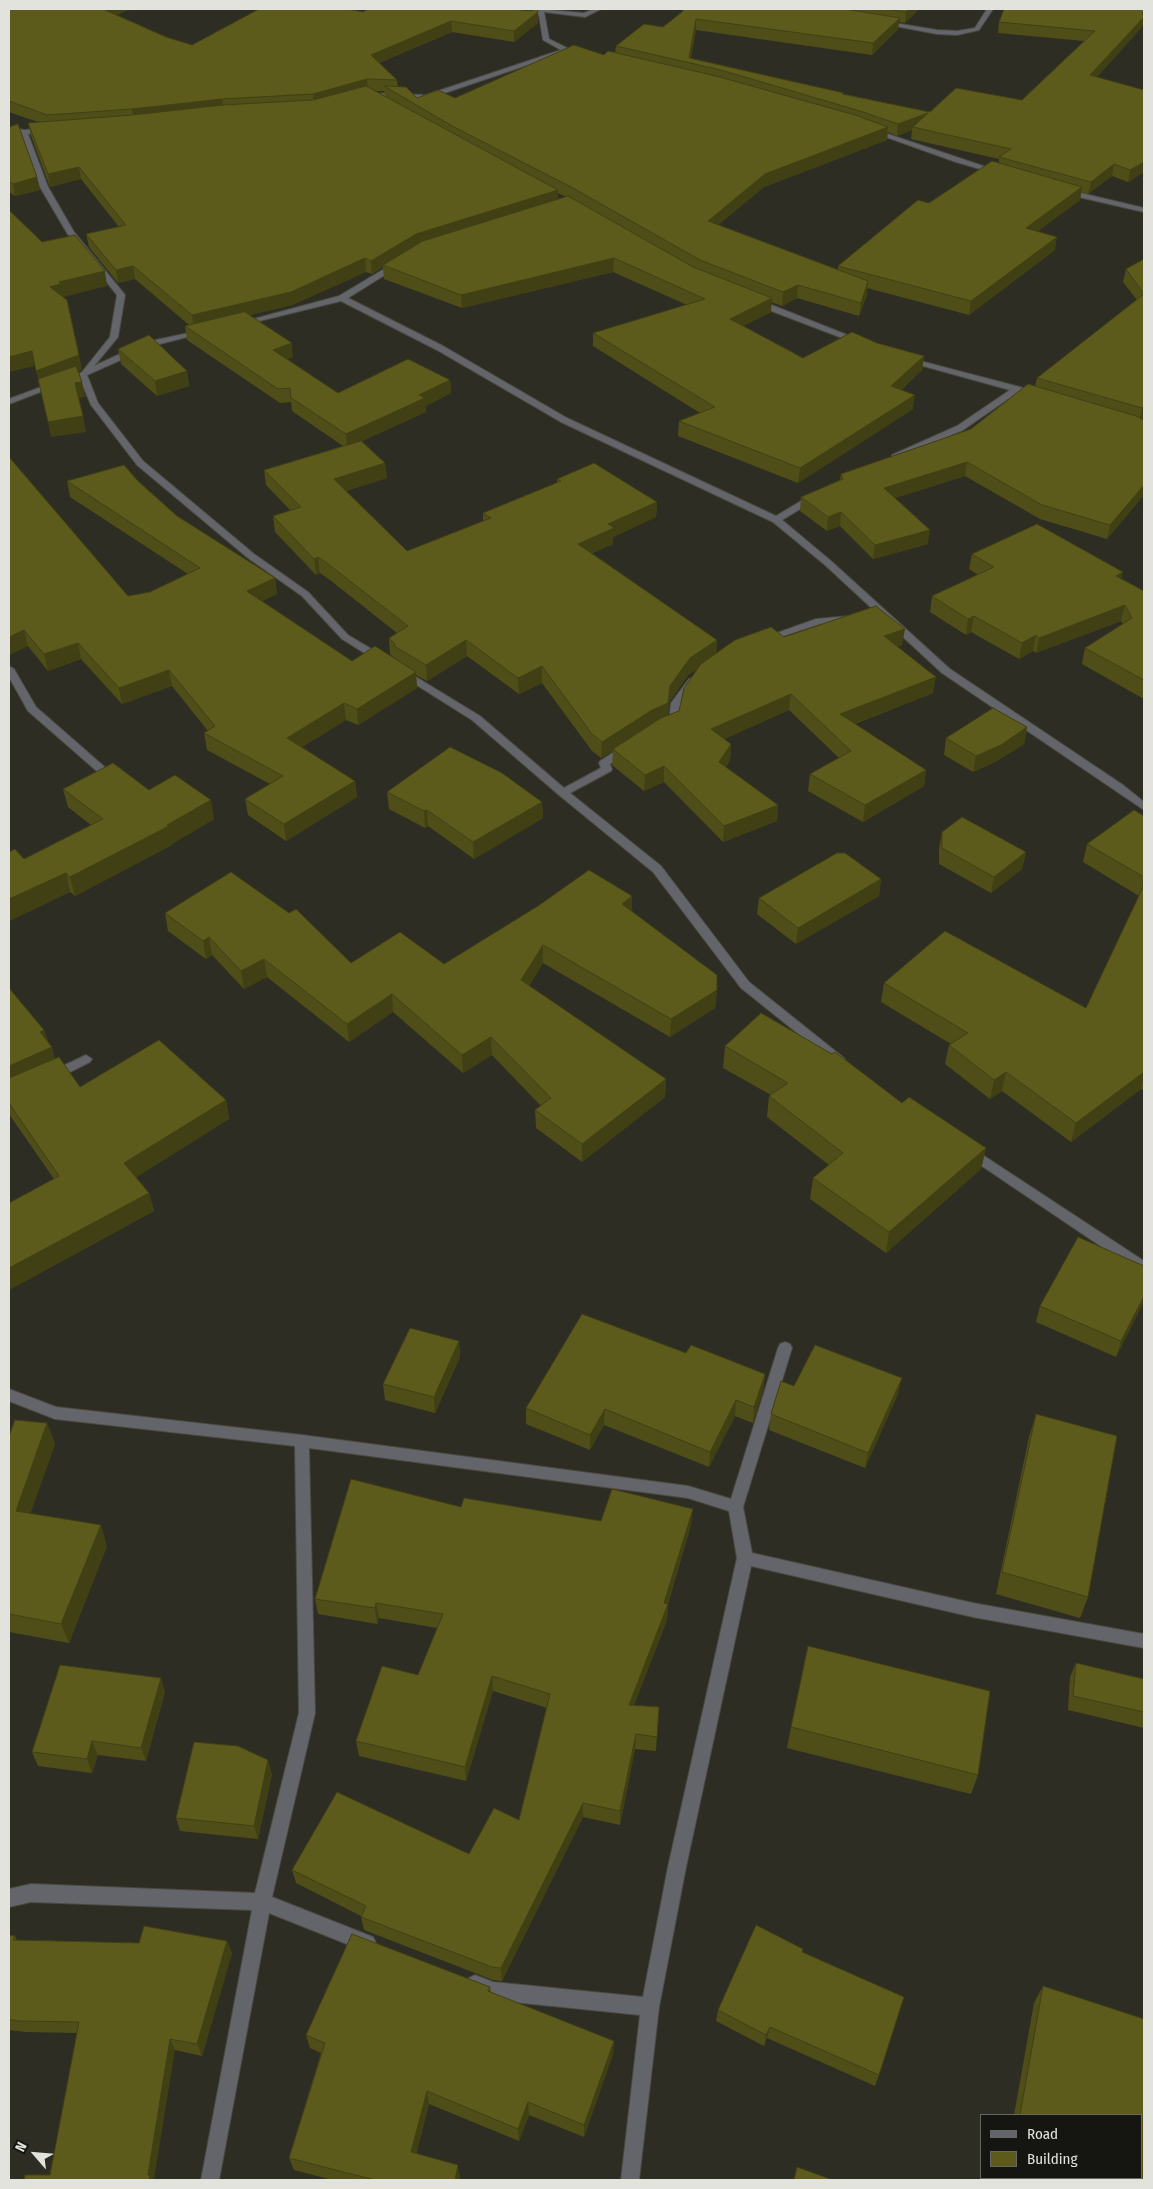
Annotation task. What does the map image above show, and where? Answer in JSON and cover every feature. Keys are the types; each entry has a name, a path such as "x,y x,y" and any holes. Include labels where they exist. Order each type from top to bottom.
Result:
{"street":[{"path":"531,18 541,10 585,15 598,9"},
{"path":"870,21 951,34 977,29 990,9"},
{"path":"541,10 546,40 567,50 577,52"},
{"path":"359,97 368,94 427,97 567,50"},
{"path":"368,94 385,104"},
{"path":"865,128 958,161 1006,174"},
{"path":"9,129 24,132 52,130"},
{"path":"24,132 44,187 71,233 122,294 114,338 83,375"},
{"path":"1054,188 1144,210"},
{"path":"231,326 342,298 405,260"},
{"path":"342,298 440,348 564,420 776,520 828,563 881,616 946,671 1119,787 1144,807"},
{"path":"749,299 873,347"},
{"path":"9,402 83,375 149,344 213,330"},
{"path":"900,356 1044,398"},
{"path":"83,375 94,403 140,463 251,556 305,594 345,637 476,718 657,869 745,984 853,1071"},
{"path":"887,460 960,428 1017,389"},
{"path":"776,520 823,492"},
{"path":"753,644 819,621 857,618"},
{"path":"9,669 32,709 111,778"},
{"path":"656,730 674,723 676,703 695,677 702,672"},
{"path":"564,793 607,769 604,763 634,744"},
{"path":"42,1081 86,1059"},
{"path":"958,1143 1144,1268"},
{"path":"630,2180 650,2007 677,1866 744,1558 736,1507 785,1348"},
{"path":"9,1395 55,1413 302,1441 688,1492 736,1507"},
{"path":"210,2180 262,1902 307,1713 302,1441"},
{"path":"744,1558 973,1610 1144,1640"},
{"path":"9,1898 30,1893 262,1902 382,1948"},
{"path":"456,1976 493,1991 650,2007"}],"building":[{"path":"9,9 106,9 166,37 192,45 259,9 348,9 363,12 368,9 514,9 531,11 538,9 538,12 514,31 451,21 371,55 397,80 367,79 313,94 222,99 132,109 47,115 9,101"},
{"path":"684,9 845,9 900,18 873,43 696,19 689,58 844,93 842,94 930,112 956,88 1022,100 1095,31 999,22 1004,9 1144,9 1144,13 1142,13 1144,17 1090,75 1144,90 1144,162 1130,170 1114,164 1091,182 999,157 1011,149 913,127 928,113 898,124 721,70 616,46 644,24 663,27"},
{"path":"886,9 909,9 906,12"},
{"path":"574,45 604,55 608,51 716,76 855,115 888,127 765,174 708,221 868,281 861,303 798,285 783,292 700,260 573,188 454,127 384,86 406,87 417,98 438,90 455,98"},
{"path":"366,86 558,190 416,234 371,261 365,258 291,292 192,315 133,266 116,270 86,234 126,225 79,167 48,174 28,123 132,115 223,105 313,100"},
{"path":"18,124 37,177 13,184 9,181 9,127"},
{"path":"992,161 1082,187 1026,228 1057,237 971,301 838,266 918,200 929,203"},
{"path":"568,196 693,267 772,298 730,319 803,358 852,332 877,343 924,356 891,386 915,395 800,468 679,421 715,407 593,333 705,299 614,258 461,295 383,265 423,241"},
{"path":"9,210 42,242 75,235 105,271 59,282 61,284 50,287 67,300 79,355 36,371 32,351 9,357"},
{"path":"1144,259 1144,294 1126,269"},
{"path":"1144,294 1144,406 1142,408 1037,378"},
{"path":"247,311 245,312 292,343 273,350 338,393 408,359 450,380 419,395 425,398 346,434 291,398 290,388 278,389 185,326"},
{"path":"149,335 187,371 155,381 118,349"},
{"path":"76,366 82,382 75,383 83,416 48,422 38,379"},
{"path":"1028,384 1144,420 1144,485 1110,525 1042,505 967,462 884,488 930,530 875,545 841,512 828,517 801,497 843,479 841,474 971,429"},
{"path":"361,441 385,463 334,479 407,551 491,518 483,513 561,481 557,479 594,463 657,502 608,524 614,528 578,544 717,640 690,658 670,686 668,703 652,710 602,742 592,734 542,666 518,678 466,640 426,665 394,646 395,644 389,638 408,626 328,564 318,557 314,559 273,516 301,507 264,470"},
{"path":"9,457 128,596 150,592 200,568 67,481 124,465 138,481 177,516 275,578 248,592 352,661 375,646 416,672 357,709 344,703 287,738 355,781 284,824 245,799 283,776 204,733 215,726 169,670 119,688 78,643 44,654 24,630 9,637"},
{"path":"1037,524 1123,572 1116,576 1144,591 1144,680 1085,648 1132,618 1125,605 1039,638 1036,635 1022,643 974,616 968,619 932,596 994,567 972,554"},
{"path":"876,606 905,629 884,636 936,677 840,714 926,770 865,805 810,774 851,751 791,694 711,729 731,744 719,762 778,805 724,826 664,766 645,775 613,749 661,718 679,711 684,688 701,664 735,640 771,627 784,637"},
{"path":"993,708 1027,727 1001,745 976,756 946,738"},
{"path":"450,747 502,773 542,802 473,842 427,810 424,811 387,792"},
{"path":"113,763 149,790 175,775 211,800 167,825 169,826 70,877 66,873 9,899 9,852 15,849 24,859 103,819 63,789"},
{"path":"1134,810 1144,816 1144,877 1087,844"},
{"path":"962,817 1026,852 994,877 942,848 942,832"},
{"path":"837,853 845,853 881,879 798,928 759,898"},
{"path":"589,870 632,896 622,904 717,975 717,990 671,1019 543,945 521,980 666,1079 582,1144 535,1110 551,1098 491,1037 462,1055 392,994 347,1024 264,959 241,971 209,937 203,941 165,913 231,872 289,913 296,909 351,963 400,932 444,964 538,906"},
{"path":"1144,885 1144,1072 1076,1123 1006,1072 994,1080 949,1045 968,1033 884,983 945,931 1086,1008"},
{"path":"9,988 44,1030 40,1032 52,1047 9,1066"},
{"path":"761,1013 832,1054 835,1052 902,1103 909,1097 986,1148 889,1232 813,1178 843,1153 769,1096 788,1083 725,1046"},
{"path":"159,1040 226,1100 124,1163 149,1193 9,1268 9,1203 59,1176 9,1103 9,1078 59,1057 80,1087"},
{"path":"1078,1237 1144,1266 1144,1296 1121,1341 1040,1306"},
{"path":"582,1314 686,1353 691,1345 765,1374 754,1407 736,1400 710,1452 605,1409 590,1435 526,1408"},
{"path":"410,1328 459,1341 434,1397 383,1384"},
{"path":"815,1345 902,1378 868,1453 771,1414 781,1381 794,1386"},
{"path":"1036,1414 1117,1436 1088,1597 1002,1572"},
{"path":"15,1420 47,1423 16,1511 101,1525 61,1624 9,1614 9,1436"},
{"path":"351,1479 461,1507 464,1498 601,1521 612,1489 693,1509 664,1603 668,1604 629,1705 659,1707 657,1737 636,1734 620,1811 583,1803 501,1968 492,1967 361,1917 366,1906 292,1870 337,1792 469,1854 494,1808 519,1820 550,1694 492,1676 465,1767 356,1741 382,1666 418,1675 443,1614 376,1603 375,1608 315,1599"},
{"path":"808,1646 990,1691 978,1775 791,1727"},
{"path":"1076,1663 1144,1679 1144,1712 1073,1696"},
{"path":"60,1665 161,1678 141,1748 92,1741 87,1759 32,1752"},
{"path":"194,1742 238,1746 268,1760 254,1826 176,1818"},
{"path":"756,1925 803,1949 802,1952 904,1997 879,2075 770,2027 766,2035 718,2010"},
{"path":"144,1926 227,1941 197,2044 170,2039 148,2175 150,2175 149,2180 24,2180 25,2175 50,2175 79,2022 18,2021 9,2019 9,1935 15,1936 13,1940 139,1943"},
{"path":"352,1934 490,1987 488,1991 614,2041 584,2125 528,2102 518,2129 427,2091 411,2152 458,2165 455,2180 375,2180 289,2158 325,2043 306,2035"},
{"path":"1043,1986 1144,2019 1144,2175 1143,2114 1020,2114"},
{"path":"797,2167 833,2180 794,2180"}]}
